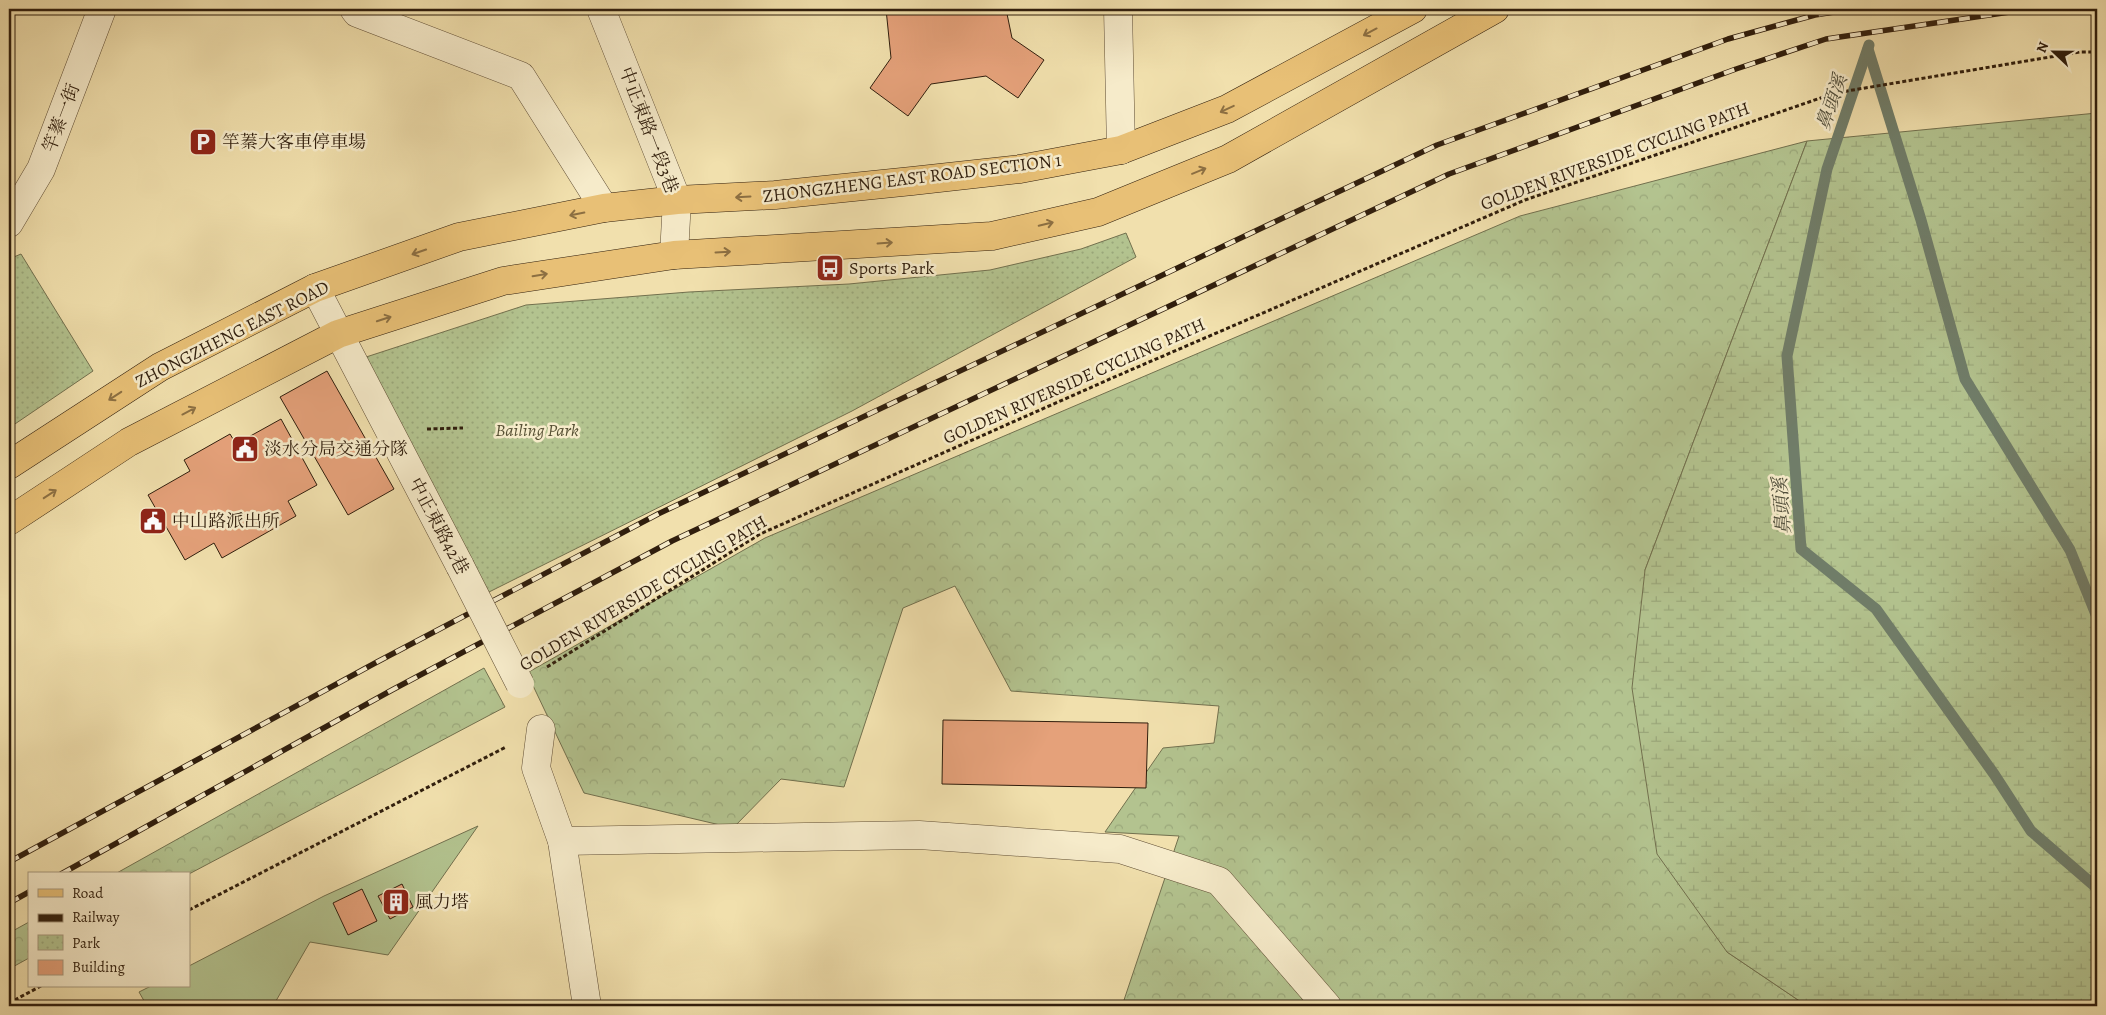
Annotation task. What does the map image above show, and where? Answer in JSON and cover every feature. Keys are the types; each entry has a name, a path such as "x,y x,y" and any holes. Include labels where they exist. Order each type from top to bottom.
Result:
{"main road":[{"name":"ZHONGZHENG EAST ROAD SECTION 1","path":"677,200 775,195 912,182 1020,169 1121,150 1227,110 1413,9"},
{"path":"9,521 129,442 338,334 503,281 674,255 992,236 1098,212 1228,159 1495,9"},
{"name":"ZHONGZHENG EAST ROAD","path":"9,465 160,368 315,288 459,238 604,208 677,200"}],"street":[{"name":"竿蓁一街","path":"9,222 41,169 102,9"},
{"path":"354,9 358,13 521,76 604,208"},
{"name":"中正東路一段3巷","path":"602,9 677,200 674,255"},
{"path":"1118,9 1121,150"},
{"name":"中正東路42巷","path":"315,288 520,684"},
{"path":"541,729 536,768 562,841 587,1006"},
{"path":"562,841 920,835 1120,849 1220,880 1328,1006"}],"path":[{"name":"GOLDEN RIVERSIDE CYCLING PATH","path":"520,684 760,534 1128,371 1525,200 1835,93 2080,52 2097,52"},
{"path":"190,909 541,729"},
{"path":"9,1003 37,988"}],"green space":[{"path":"2097,113 2097,1006 1807,1006 1727,952 1657,854 1632,688 1645,570 1807,141"},
{"path":"1807,141 1645,570 1727,952 1807,1006 1122,1006 1179,836 1105,832 1163,748 1214,743 1219,706 1011,691 955,586 903,608 844,787 781,779 733,828 584,793 527,673 765,538 1520,216"},
{"name":"Bailing Park","path":"1126,233 1136,257 852,411 485,594 360,359 526,305 689,292 849,284 990,270 1081,249"},
{"path":"21,254 93,371 9,428 9,259"},
{"path":"484,668 505,707 190,873 119,872"},
{"path":"478,826 388,955 310,942 273,1006 147,1006 139,992 147,988 190,988 190,965 324,896"},
{"path":"28,923 28,959 9,969 9,933"}],"building":[{"path":"886,9 1006,9 1012,38 1044,60 1018,98 986,76 931,84 908,116 870,88 891,58"},
{"path":"327,371 394,489 348,515 280,397"},
{"path":"281,419 317,485 288,501 296,516 222,558 214,543 185,560 148,495 190,471 184,460 230,434 236,444"},
{"path":"943,720 1148,723 1146,788 942,784"},
{"name":"風力塔","path":"402,884 413,907 390,919 378,896"},
{"path":"362,889 377,921 348,935 333,903"}],"waterway":[{"name":"鼻頭溪","path":"1869,45 1827,169 1787,356 1801,549 1876,609 1994,774 2031,831 2097,888"},
{"name":"鼻頭溪","path":"1868,49 1921,220 1965,379 2070,550 2097,617"}],"railway":[{"path":"9,862 377,662 658,514 1437,145 1728,39 1815,15 1853,9"},
{"path":"65,872 392,690 672,541 1449,174 1736,69 1826,39 2030,9"},
{"path":"9,903 28,893"}],"place":[{"name":"竿蓁大客車停車場","path":"203,142"},
{"name":"Sports Park","path":"830,268"},
{"name":"淡水分局交通分隊","path":"245,449"},
{"name":"中山路派出所","path":"153,521"},
{"name":"風力塔","path":"396,902"}]}
